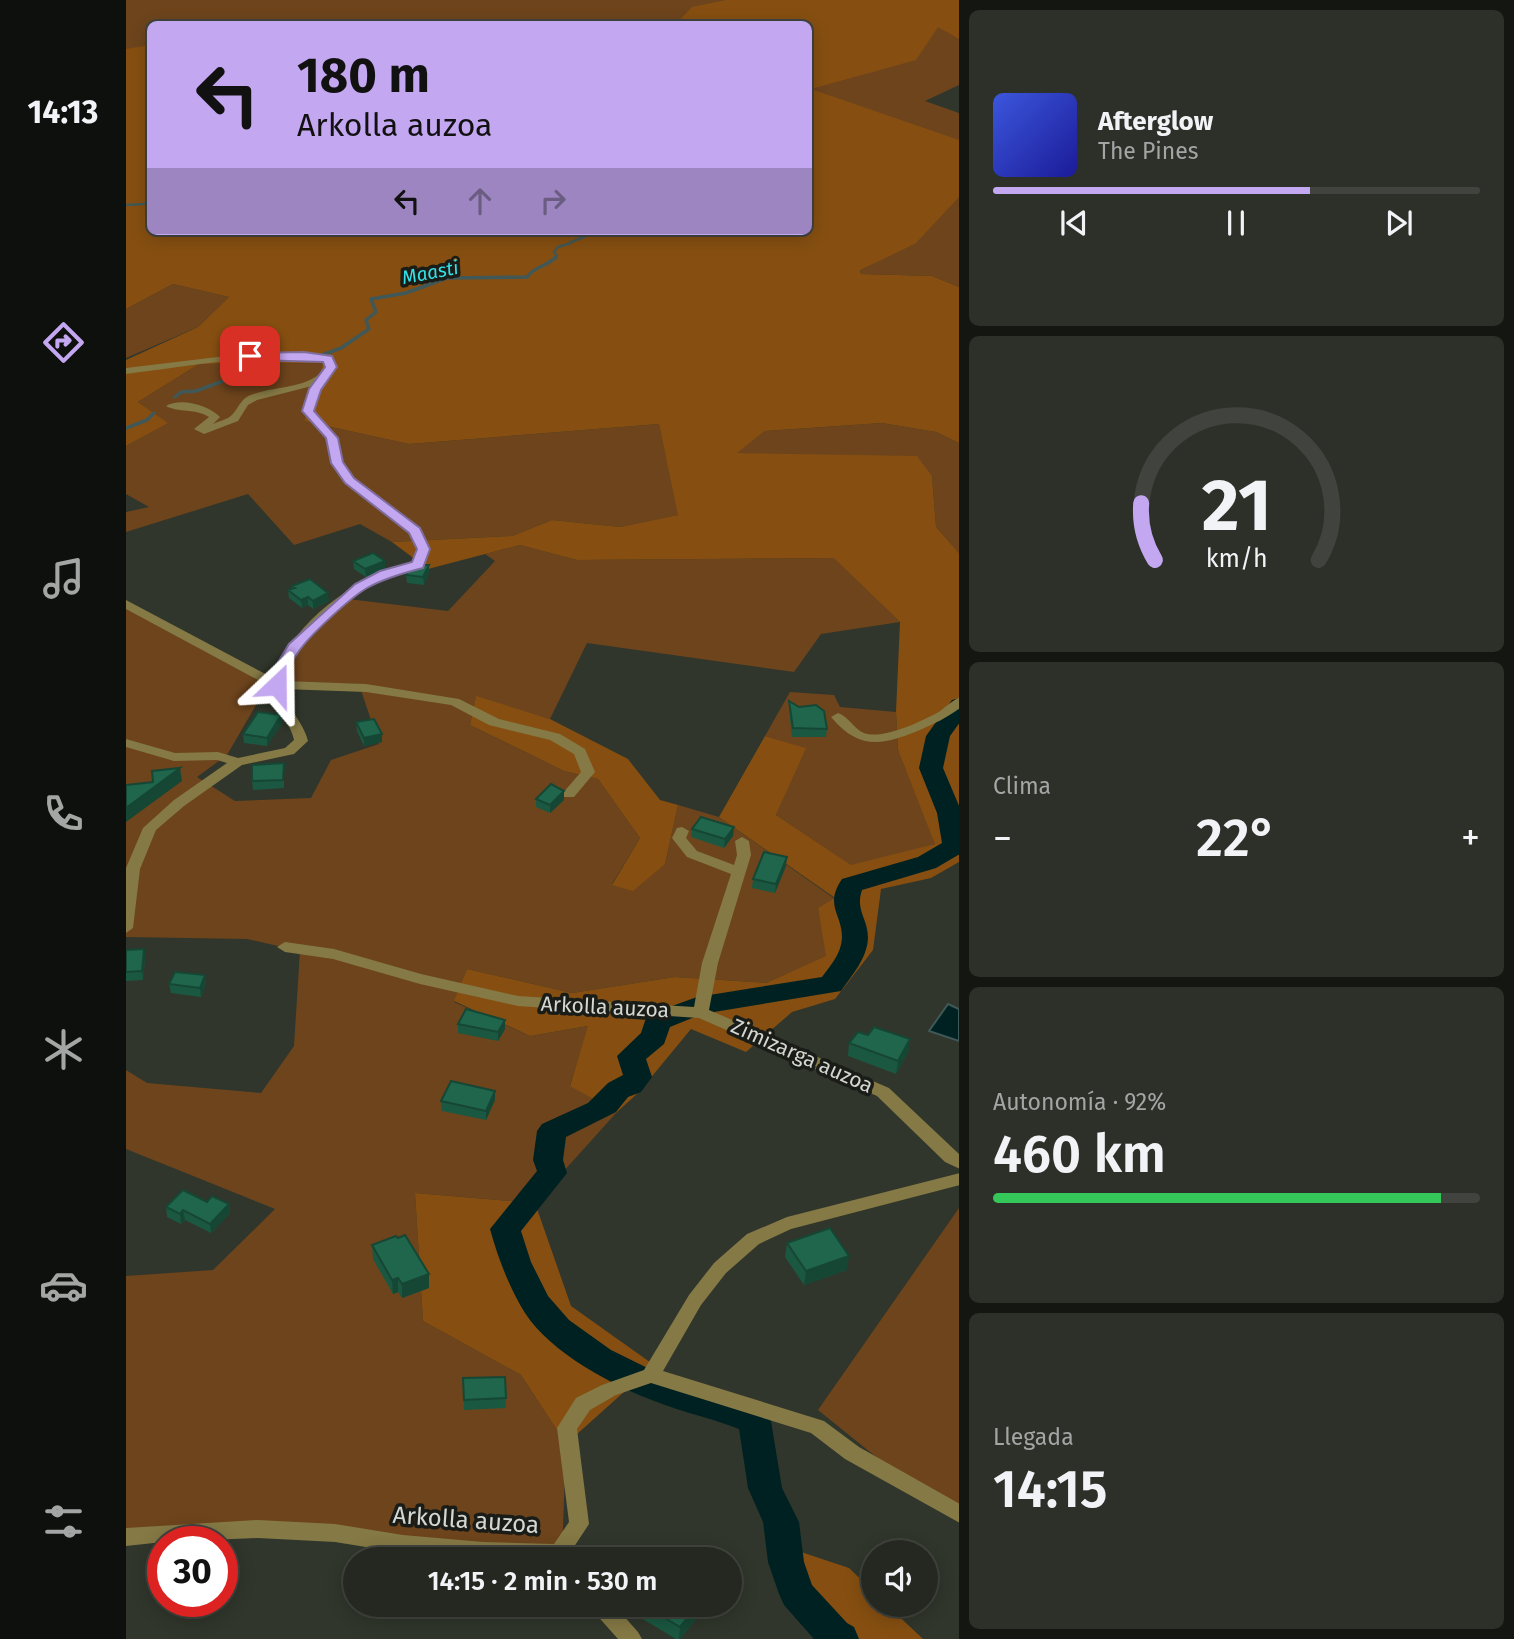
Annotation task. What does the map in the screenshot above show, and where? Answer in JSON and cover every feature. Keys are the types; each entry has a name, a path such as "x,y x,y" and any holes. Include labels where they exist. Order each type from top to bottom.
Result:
{"street":[{"path":"126,371 250,356 328,359 332,364 320,380 308,411 332,438 337,463 350,481 415,531 423,549 418,565 384,574 359,587 294,647 281,669 277,685 278,702 300,729 301,741 289,751 238,762 207,782 150,828 133,869 126,928"},
{"path":"171,407 192,407 211,412 215,417 199,429 204,431 234,419 244,403 254,397 286,391 320,380"},
{"path":"126,604 277,685 320,685 454,702 494,722 555,737 580,752 589,772 569,794"},
{"path":"838,718 857,735 873,739 892,737 943,715 959,701"},
{"path":"126,743 174,757 218,756 238,762"},
{"path":"682,831 679,838 692,854 738,872"},
{"path":"702,1007 710,963 744,855 742,841"},
{"name":"Arkolla auzoa","path":"285,947 334,954 420,979 518,1001 702,1007"},
{"name":"Zimizarga auzoa","path":"702,1007 883,1091 959,1163"},
{"path":"959,1179 787,1224 753,1240 720,1268 695,1300 651,1375 817,1427 852,1452 959,1515"},
{"name":"Arkolla auzoa","path":"566,1547 579,1524 566,1428 583,1404 609,1390 651,1375"},
{"name":"Arkolla auzoa","path":"126,1537 258,1529 335,1533 437,1547"},
{"path":"612,1617 631,1639"}],"shaded area":[{"path":"126,0 959,0 959,85 925,101 959,113 959,287 932,276 861,274 860,269 915,244 812,178 812,21 147,21 147,196 126,187"},
{"path":"726,0 959,0 959,39 938,27 916,60 812,89 812,21 679,21 692,7"},
{"path":"147,46 147,235 812,235 812,89 959,140 959,197 915,244 860,270 861,274 932,276 959,287 959,443 936,432 882,423 765,431 737,453 917,456 932,476 936,527 959,553 959,862 931,878 881,889 873,950 835,999 792,1012 746,1052 691,1029 639,1092 617,1112 570,1086 588,1026 530,1036 454,1001 467,969 572,993 675,977 766,983 826,956 818,908 835,898 719,817 765,736 806,748 776,815 851,865 935,844 898,750 896,712 900,622 834,558 577,560 520,545 428,569 392,542 512,536 552,520 620,527 678,515 659,424 409,444 304,421 323,363 199,364 138,402 168,423 126,446 126,360 198,327 229,297 173,284 126,309 126,49"},
{"path":"173,284 229,297 198,327 126,358 126,309"},
{"path":"323,363 304,421 409,444 659,424 679,515 620,527 552,520 512,536 392,542 360,524 294,545 248,494 126,532 126,512 149,507 126,494 126,446 167,423 138,402 199,364"},
{"path":"882,423 936,432 959,443 959,553 936,527 932,476 796,456 736,453 765,431"},
{"path":"520,545 577,560 835,558 900,622 821,634 794,672 587,643 550,719 476,697 470,725 564,771 598,779 640,838 612,884 665,864 678,805 719,817 835,899 818,908 827,956 766,983 675,977 572,993 467,969 454,1002 530,1036 589,1026 570,1085 617,1112 535,1203 415,1193 423,1321 521,1375 566,1444 562,1547 477,1547 308,1531 238,1535 238,1526 147,1526 147,1540 126,1541 126,1276 213,1270 275,1209 126,1149 126,1070 147,1083 261,1093 294,1046 300,951 247,939 126,937 126,603 270,681 348,599 448,611 495,561 485,554","holes":["270,681 359,684 379,744 331,760 311,798 235,801 197,777 227,755"]},
{"path":"790,692 834,695 840,707 896,712 898,750 936,844 852,866 776,815 805,748 765,736"},
{"path":"476,696 550,719 628,759 660,800 678,805 665,864 633,891 612,885 640,838 598,779 564,771 470,725"},
{"path":"415,1193 535,1203 571,1306 654,1365 566,1444 521,1375 423,1321"},
{"path":"959,1208 959,1521 953,1519 818,1410"},
{"path":"801,1552 849,1568 861,1580 861,1617 900,1617 923,1639 827,1639 795,1606"}],"water":[{"path":"948,1004 959,1009 959,1041 929,1031"}],"building":[{"path":"373,553 385,561 365,569 353,561"},
{"path":"411,565 429,565 423,577 406,575"},
{"path":"310,579 328,593 313,601 308,597 301,600 288,590 295,588 292,586"},
{"path":"789,701 799,707 816,705 824,711 827,729 793,728"},
{"path":"258,712 281,715 267,738 243,734"},
{"path":"374,719 382,734 364,738 356,722"},
{"path":"284,763 283,780 252,781 252,765"},
{"path":"180,768 126,808 126,785 153,782 152,771"},
{"path":"551,784 564,791 550,805 536,799"},
{"path":"701,817 734,827 725,839 692,829"},
{"path":"764,852 787,857 776,884 753,879"},
{"path":"144,949 142,971 126,972 126,950"},
{"path":"175,972 205,975 200,988 169,984"},
{"path":"466,1009 505,1020 498,1032 458,1024"},
{"path":"874,1027 910,1039 898,1061 849,1043 858,1032 868,1035"},
{"path":"451,1081 495,1091 486,1111 441,1101"},
{"path":"183,1190 207,1202 212,1196 229,1204 210,1224 183,1210 180,1214 166,1207"},
{"path":"830,1228 849,1256 806,1271 787,1243"},
{"path":"405,1235 429,1274 402,1284 398,1278 392,1280 372,1245"},
{"path":"505,1377 506,1398 464,1400 463,1378"},
{"path":"663,1617 688,1617 680,1627"}],"waterway":[{"path":"126,205 147,202"},
{"name":"Maasti","path":"571,242 589,235"},
{"name":"Maasti","path":"555,259 557,256 554,252 558,247 571,243"},
{"name":"Maasti","path":"322,355 341,348 369,329 366,320 376,312 371,299 406,293 447,278 527,277 556,257"},
{"name":"Maasti","path":"175,397 181,392 196,391 245,373"},
{"name":"Maasti","path":"126,428 147,420 154,413"},
{"path":"841,1639 834,1635 797,1594 786,1562 781,1522 765,1488 754,1421 715,1405 666,1392 599,1359 558,1329 537,1305 515,1262 505,1229 552,1173 548,1160 552,1131 598,1110 606,1105 618,1090 631,1085 638,1077 631,1056 654,1037 657,1022 697,1006 831,985 851,957 855,936 845,903 851,885 927,863 955,845 949,813 931,768 938,736 959,706"}],"route":[{"path":"250,356 328,359 332,364 315,389 308,411 311,417 328,431 337,463 350,481 415,531 423,549 418,565 384,574 359,587 320,621 294,647 281,669 277,685"}]}
